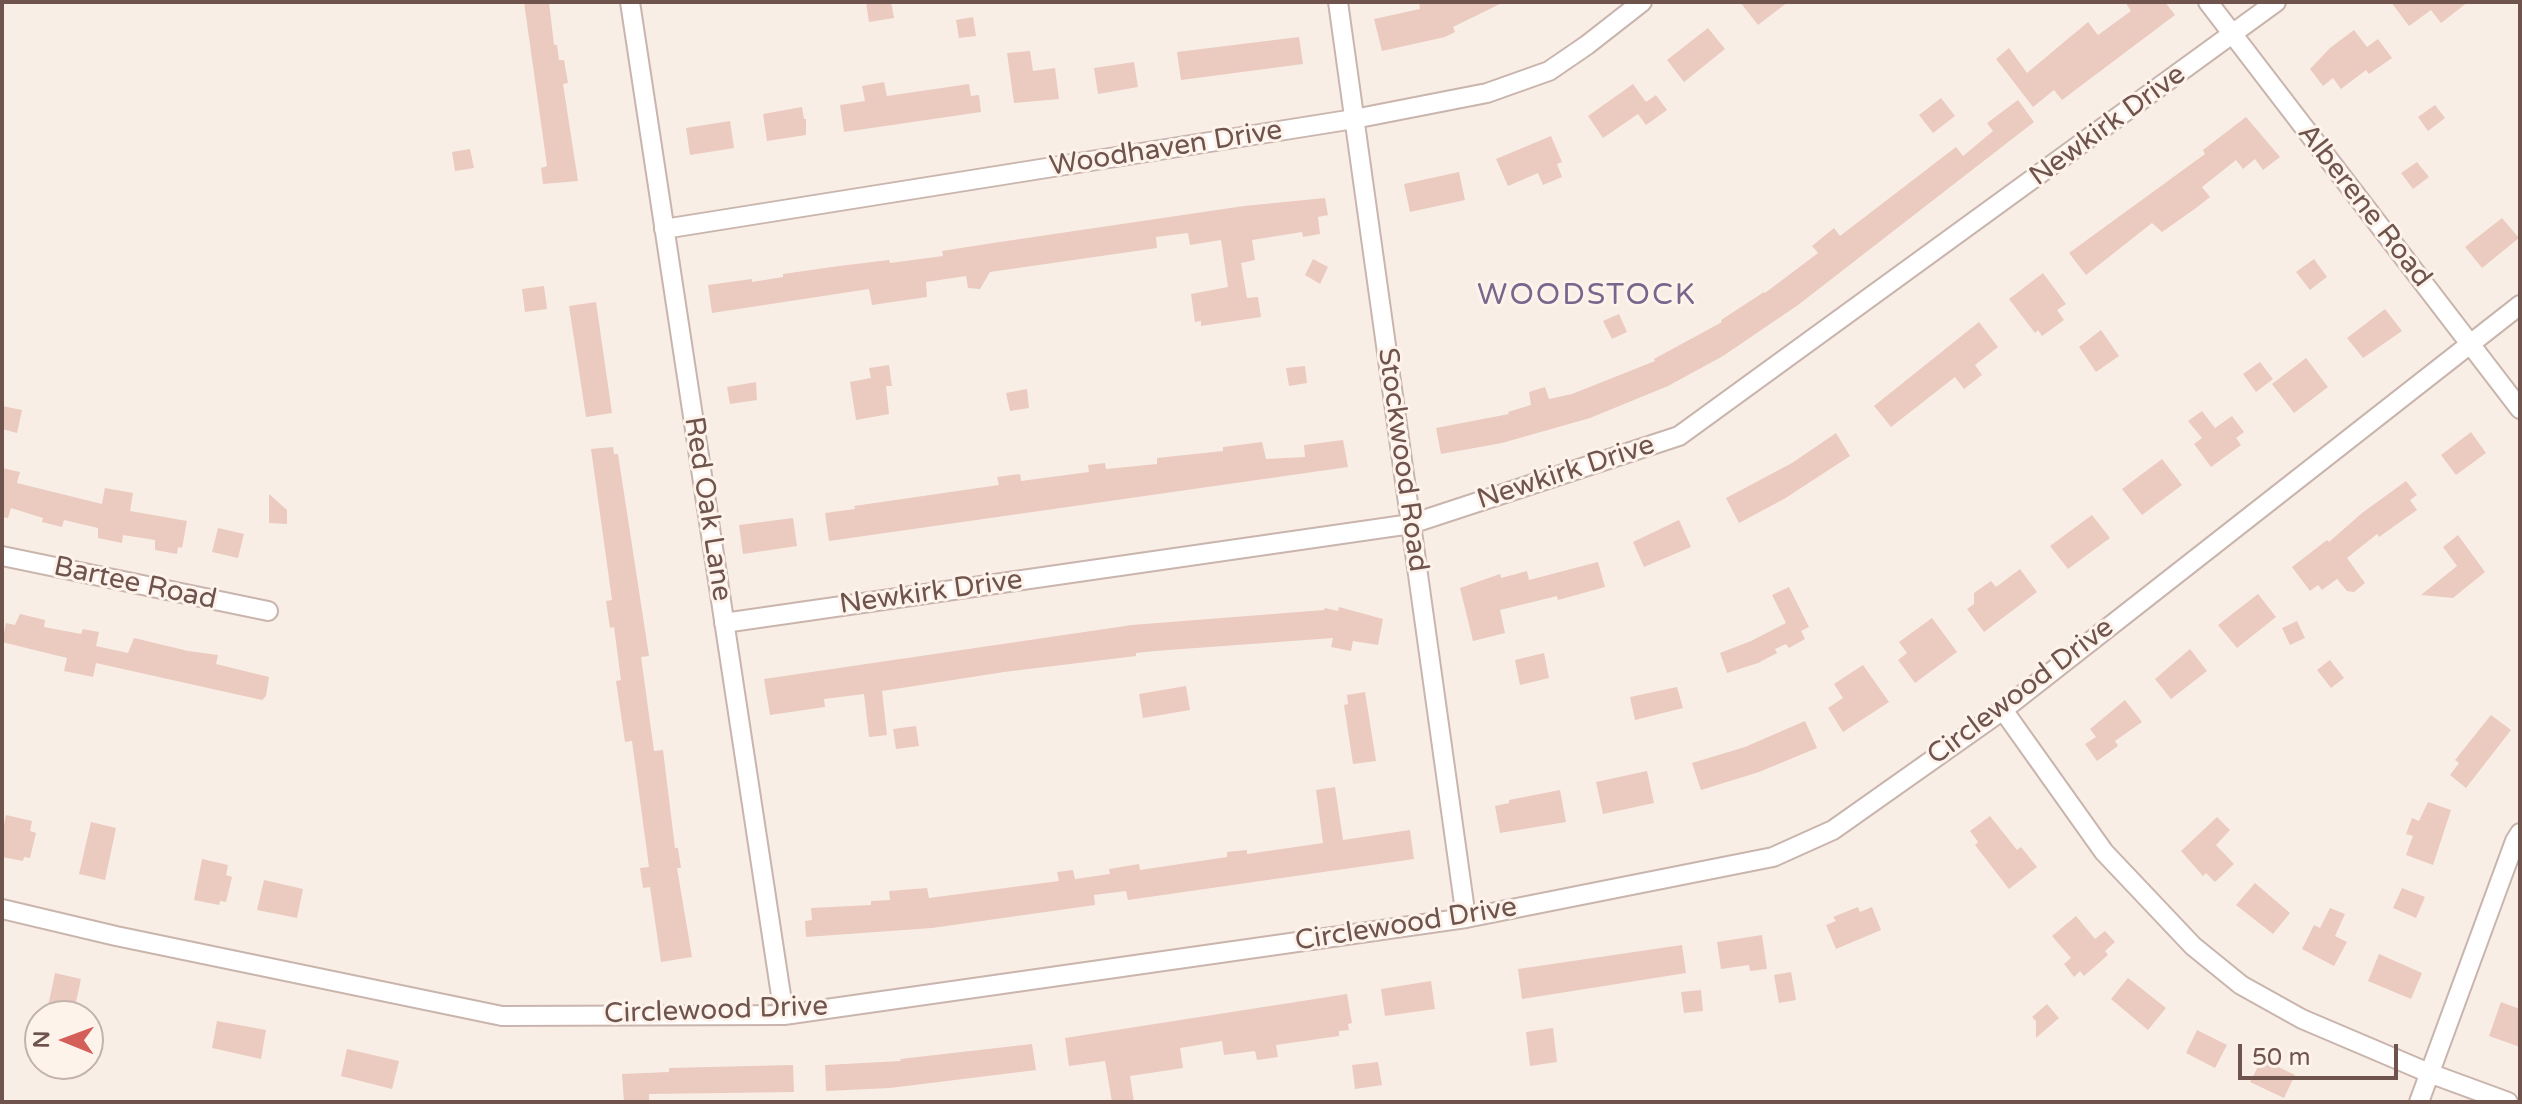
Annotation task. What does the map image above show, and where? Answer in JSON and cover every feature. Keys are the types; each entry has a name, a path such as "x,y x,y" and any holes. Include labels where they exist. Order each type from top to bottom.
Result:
{"street":[{"name":"Red Oak Lane","path":"630,2 784,1015"},
{"name":"Stockwood Road","path":"1338,2 1466,918"},
{"name":"Woodhaven Drive","path":"664,229 1354,119 1487,93 1549,71 1642,2"},
{"name":"Alberene Road","path":"2208,2 2520,409"},
{"name":"Newkirk Drive","path":"724,623 1411,524 1679,436 2276,2"},
{"name":"Circlewood Drive","path":"2,909 116,936 502,1016 784,1015 1466,918 1773,857 1833,830 2003,710 2520,305"},
{"name":"Bartee Road","path":"2,556 268,611"},
{"path":"2003,710 2104,852 2193,946 2241,985 2302,1019 2429,1073 2508,1102"},
{"path":"2419,1102 2520,833"}],"building":[{"path":"524,2 549,2 554,45 557,45 559,60 564,60 568,83 563,84 578,181 543,184 541,168 547,166"},
{"path":"866,2 891,2 894,18 869,22"},
{"path":"1419,2 1504,2 1453,27 1455,32 1445,37 1382,51 1374,19 1420,9"},
{"path":"1740,2 1788,2 1758,25"},
{"path":"2125,2 2165,2 2175,15 2062,100 2054,90 2033,107 1996,59 2009,48 2027,73 2088,22 2098,35 2131,11"},
{"path":"2391,2 2468,2 2441,23 2431,10 2409,26"},
{"path":"973,17 976,36 959,38 956,20"},
{"path":"1708,28 1725,49 1684,82 1667,60"},
{"path":"2354,30 2367,47 2378,39 2392,58 2369,74 2366,70 2341,89 2333,78 2323,86 2310,69 2330,48"},
{"path":"1299,37 1303,64 1181,80 1177,52"},
{"path":"1030,51 1033,71 1055,68 1059,99 1014,103 1007,53"},
{"path":"1134,62 1138,87 1098,94 1094,68"},
{"path":"884,82 887,96 969,84 971,96 979,95 981,112 844,132 840,105 865,101 862,86"},
{"path":"1633,84 1646,102 1656,95 1667,110 1646,125 1638,114 1603,138 1588,116"},
{"path":"1941,98 1955,116 1933,133 1919,115"},
{"path":"2018,100 2034,122 1798,305 1723,356 1668,386 1590,418 1502,443 1441,454 1436,428 1509,414 1531,405 1529,392 1545,387 1549,399 1572,394 1655,361 1722,322 1818,253 1812,246 1834,228 1840,236 1956,147 1963,156 1993,131 1987,123"},
{"path":"2435,105 2445,118 2428,131 2418,117"},
{"path":"802,107 806,135 767,141 763,114"},
{"path":"2246,117 2280,157 2263,170 2255,159 2243,169 2236,160 2202,187 2210,197 2196,208 2162,232 2152,223 2086,275 2069,253 2205,154 2203,150"},
{"path":"730,121 734,148 690,155 686,128"},
{"path":"1551,136 1562,162 1557,164 1562,177 1543,185 1538,173 1508,186 1496,159"},
{"path":"470,149 474,168 455,171 452,152"},
{"path":"2417,162 2429,177 2413,189 2401,173"},
{"path":"1459,172 1465,200 1410,212 1404,184"},
{"path":"1325,198 1328,215 1318,217 1320,234 1303,237 1302,232 1252,240 1255,260 1241,263 1247,298 1258,297 1261,317 1201,326 1201,321 1195,322 1191,294 1228,287 1221,240 1190,245 1188,233 1156,237 1157,248 990,272 980,289 968,288 966,276 926,282 927,297 872,305 869,289 712,313 708,285 752,279 752,282 839,266 943,256 942,251 993,243 1244,206"},
{"path":"2502,218 2519,238 2482,268 2465,247"},
{"path":"1313,259 1328,267 1320,284 1305,275"},
{"path":"2314,259 2327,277 2310,290 2296,272"},
{"path":"2043,273 2066,304 2057,310 2064,320 2042,336 2038,330 2035,333 2009,299"},
{"path":"544,286 547,309 525,312 522,289"},
{"path":"596,302 612,413 586,417 569,306"},
{"path":"2385,309 2402,331 2363,358 2347,338"},
{"path":"1619,314 1627,332 1612,339 1603,321"},
{"path":"1979,322 1998,347 1975,365 1982,375 1964,389 1955,377 1891,427 1874,406"},
{"path":"2101,330 2119,356 2096,372 2079,347"},
{"path":"2306,358 2328,387 2294,413 2272,384"},
{"path":"2260,362 2273,379 2256,392 2243,374"},
{"path":"889,365 892,386 886,386 889,414 856,420 850,382 871,378 869,368"},
{"path":"1305,366 1307,383 1289,386 1286,368"},
{"path":"756,382 757,400 730,404 727,387"},
{"path":"1027,389 1029,408 1010,411 1006,393"},
{"path":"2,406 22,410 17,433 2,429"},
{"path":"2202,411 2215,428 2232,416 2244,432 2236,438 2241,445 2211,467 2194,444 2202,438 2188,421"},
{"path":"2471,432 2486,453 2456,475 2441,455"},
{"path":"1836,433 1850,456 1784,499 1739,523 1726,498 1792,463"},
{"path":"1343,440 1348,467 829,541 825,513 999,485 997,477 1020,474 1021,481 1089,472 1088,465 1105,463 1106,469 1157,464 1157,458 1223,451 1223,447 1262,442 1266,459 1305,457 1304,445"},
{"path":"613,447 614,454 618,454 649,656 641,657 654,751 663,750 675,848 678,848 681,868 677,868 692,957 661,962 650,887 643,888 640,868 649,867 632,741 625,742 616,681 621,680 614,627 610,628 606,601 612,600 591,449"},
{"path":"2162,459 2182,485 2142,515 2122,489"},
{"path":"2,468 20,472 17,483 102,504 105,488 133,493 130,511 187,521 182,548 178,547 177,554 155,550 155,540 123,535 122,543 98,538 98,528 64,520 62,527 11,508 8,518 2,517"},
{"path":"2406,481 2417,495 2410,500 2417,510 2379,537 2377,534 2347,558 2365,583 2354,592 2347,591 2337,579 2322,590 2318,585 2310,591 2292,567"},
{"path":"269,494 287,510 287,524 269,523"},
{"path":"2092,515 2110,538 2068,569 2050,546"},
{"path":"793,518 797,546 743,554 739,525"},
{"path":"1679,520 1691,547 1644,567 1633,542"},
{"path":"218,528 244,534 238,558 212,552"},
{"path":"2458,535 2485,572 2453,598 2421,595 2457,566 2443,547"},
{"path":"1598,562 1605,587 1558,600 1557,596 1500,610 1505,633 1473,641 1460,588 1500,574 1501,578 1527,571 1529,580"},
{"path":"2020,569 2037,592 1984,632 1967,609 1974,604 1974,593 1991,581 1996,587"},
{"path":"1789,587 1809,627 1801,631 1805,639 1789,648 1786,644 1775,649 1777,653 1758,663 1727,673 1720,653 1786,623 1772,595"},
{"path":"2258,594 2276,617 2237,648 2218,625"},
{"path":"1339,607 1383,619 1378,645 1353,641 1351,651 1331,647 1333,638 1155,651 882,691 887,735 869,737 864,694 824,699 825,707 770,715 764,679 1132,625 1325,608 1338,611"},
{"path":"20,614 45,620 44,627 81,634 83,629 99,632 96,646 128,653 134,638 218,655 216,664 269,677 266,696 262,700 96,663 93,677 64,671 67,658 2,642 6,623 15,625"},
{"path":"1932,618 1957,652 1915,683 1898,660 1907,653 1899,642"},
{"path":"2297,621 2305,638 2290,645 2282,628"},
{"path":"2190,649 2207,671 2171,699 2155,679"},
{"path":"1544,653 1549,678 1520,685 1515,660"},
{"path":"2330,660 2344,678 2331,688 2317,670"},
{"path":"1863,665 1889,702 1843,732 1828,708 1843,698 1834,684"},
{"path":"1186,686 1190,710 1143,718 1139,694"},
{"path":"1677,687 1683,708 1635,720 1630,697"},
{"path":"1365,692 1376,761 1353,764 1344,705 1348,704 1347,695"},
{"path":"2125,700 2142,722 2115,741 2118,746 2097,761 2085,744 2096,737 2090,729"},
{"path":"2491,715 2511,730 2466,788 2450,775 2459,763 2455,760"},
{"path":"1805,721 1817,748 1759,772 1701,790 1692,763 1745,747"},
{"path":"916,726 919,746 896,749 893,729"},
{"path":"1647,771 1654,803 1603,814 1596,782"},
{"path":"1335,787 1343,840 1410,830 1414,859 1128,900 1126,891 1094,895 1095,905 932,928 806,937 805,921 812,920 811,908 871,905 871,901 890,900 889,891 927,888 929,898 1059,881 1057,872 1073,870 1075,879 1110,874 1109,869 1139,864 1140,870 1227,857 1227,852 1247,850 1247,854 1323,843 1316,790"},
{"path":"1560,790 1566,822 1500,833 1495,806 1509,803 1509,800"},
{"path":"2428,802 2451,810 2433,865 2406,855 2413,836 2406,834 2412,818 2419,821"},
{"path":"6,815 32,821 30,831 36,833 30,858 24,857 23,861 2,857"},
{"path":"1990,816 2017,850 2021,847 2037,867 2009,889 1975,845 1978,842 1970,831"},
{"path":"2217,817 2230,830 2216,845 2234,864 2215,882 2206,873 2203,876 2181,851"},
{"path":"91,822 116,828 105,880 79,874"},
{"path":"202,859 228,865 226,875 232,877 226,902 220,901 219,905 194,900"},
{"path":"264,880 303,889 297,918 257,910"},
{"path":"2255,883 2290,913 2273,934 2236,905"},
{"path":"2402,888 2425,897 2416,918 2393,908"},
{"path":"1858,907 1860,912 1872,907 1881,930 1836,949 1826,925 1836,921 1833,917"},
{"path":"2330,908 2345,914 2335,936 2347,942 2334,966 2302,949 2314,925 2320,928"},
{"path":"2076,916 2095,939 2105,931 2115,942 2105,951 2108,955 2084,976 2080,971 2074,977 2064,964 2071,958 2052,936"},
{"path":"1762,935 1767,969 1750,971 1749,965 1721,969 1717,942"},
{"path":"1682,945 1686,973 1522,999 1518,969"},
{"path":"2379,954 2422,973 2411,999 2368,981"},
{"path":"1791,972 1796,1000 1779,1003 1774,975"},
{"path":"55,973 81,979 76,1000 49,1000"},
{"path":"2128,978 2166,1008 2148,1030 2111,999"},
{"path":"1431,981 1435,1009 1385,1016 1381,989"},
{"path":"1701,990 1703,1011 1684,1013 1681,992"},
{"path":"1347,994 1352,1023 1348,1024 1349,1030 1339,1031 1339,1036 1276,1045 1278,1057 1257,1060 1255,1051 1224,1055 1222,1041 1180,1048 1183,1068 1130,1076 1134,1102 1112,1102 1105,1061 1069,1066 1065,1038"},
{"path":"2501,1002 2520,1009 2520,1047 2489,1036"},
{"path":"2047,1004 2059,1018 2036,1038 2036,1021 2032,1017"},
{"path":"217,1021 266,1030 261,1059 212,1048"},
{"path":"1553,1028 1557,1062 1530,1066 1526,1032"},
{"path":"2197,1030 2227,1045 2215,1068 2186,1053"},
{"path":"1032,1044 1036,1070 890,1088 826,1091 825,1065 901,1061"},
{"path":"347,1049 399,1061 392,1089 341,1076"},
{"path":"2262,1059 2295,1075 2284,1098 2250,1082"},
{"path":"1378,1062 1382,1085 1355,1089 1352,1065"},
{"path":"793,1065 794,1092 649,1094 649,1102 624,1102 622,1074 669,1072 669,1068"}],"district":[{"name":"WOODSTOCK","path":"1587,296"}]}
